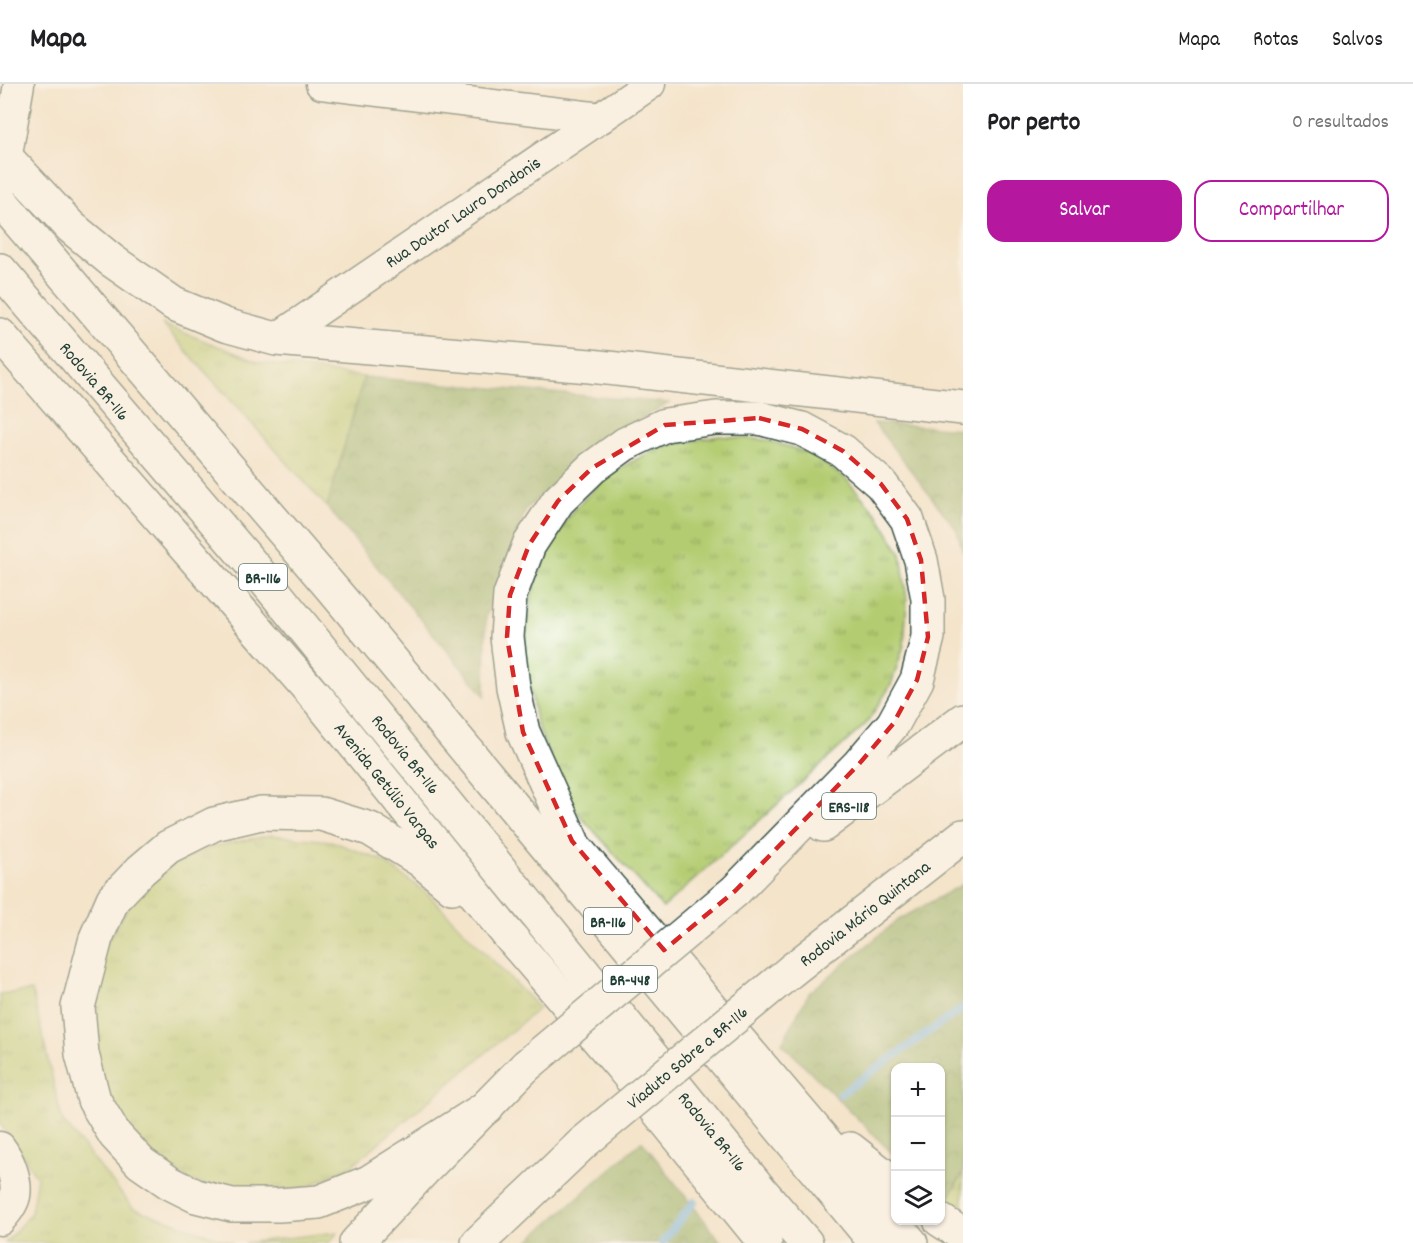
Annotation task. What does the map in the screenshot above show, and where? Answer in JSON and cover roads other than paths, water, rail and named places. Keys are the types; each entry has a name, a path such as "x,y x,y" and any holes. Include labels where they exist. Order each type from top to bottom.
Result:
{"highway":[{"path":"3,155 70,227 111,260 174,304 225,325 276,339 590,366 963,408"},
{"name":"BR-116","path":"0,200 340,598 876,1243"},
{"name":"Rodovia BR-116","path":"0,270 255,568 762,1192 806,1243"},
{"name":"Avenida Getúlio Vargas","path":"0,335 321,703 506,932 621,1066 765,1243"},
{"path":"572,841 523,732 513,687 507,637 510,595 529,545 558,501 592,468 625,444 665,425 716,418 759,418 802,429 843,451 880,484 907,519 921,560 928,599 928,637 917,680 893,724 859,764 735,891"},
{"path":"340,598 572,841 911,1243"},
{"name":"BR-116","path":"321,703 465,845 518,890"},
{"name":"ERS-118","path":"735,891 963,720"},
{"path":"487,1107 369,1182 319,1202 232,1205 195,1196 170,1183 141,1163 115,1135 94,1100 82,1054 78,1007 96,938 113,899 141,870 168,847 214,824 261,813 321,814 370,829 420,860 506,932"},
{"name":"Rodovia Mário Quintana","path":"792,970 963,836"},
{"path":"902,885 963,856"},
{"name":"BR-448","path":"357,1243 423,1171 526,1066 735,891"},
{"name":"Viaduto Sobre a BR-116","path":"478,1243 583,1143 792,970"},
{"path":"798,1108 891,1181"},
{"path":"945,1224 963,1235"}],"street":[{"path":"0,195 3,155 19,84"},
{"path":"321,84 602,118"},
{"name":"Rua Doutor Lauro Dondonis","path":"276,339 650,84"},
{"path":"0,1147 5,1153 13,1174 15,1195 0,1220"}],"waterway":[{"path":"840,1094 963,1008"},
{"path":"662,1243 694,1202"}]}
